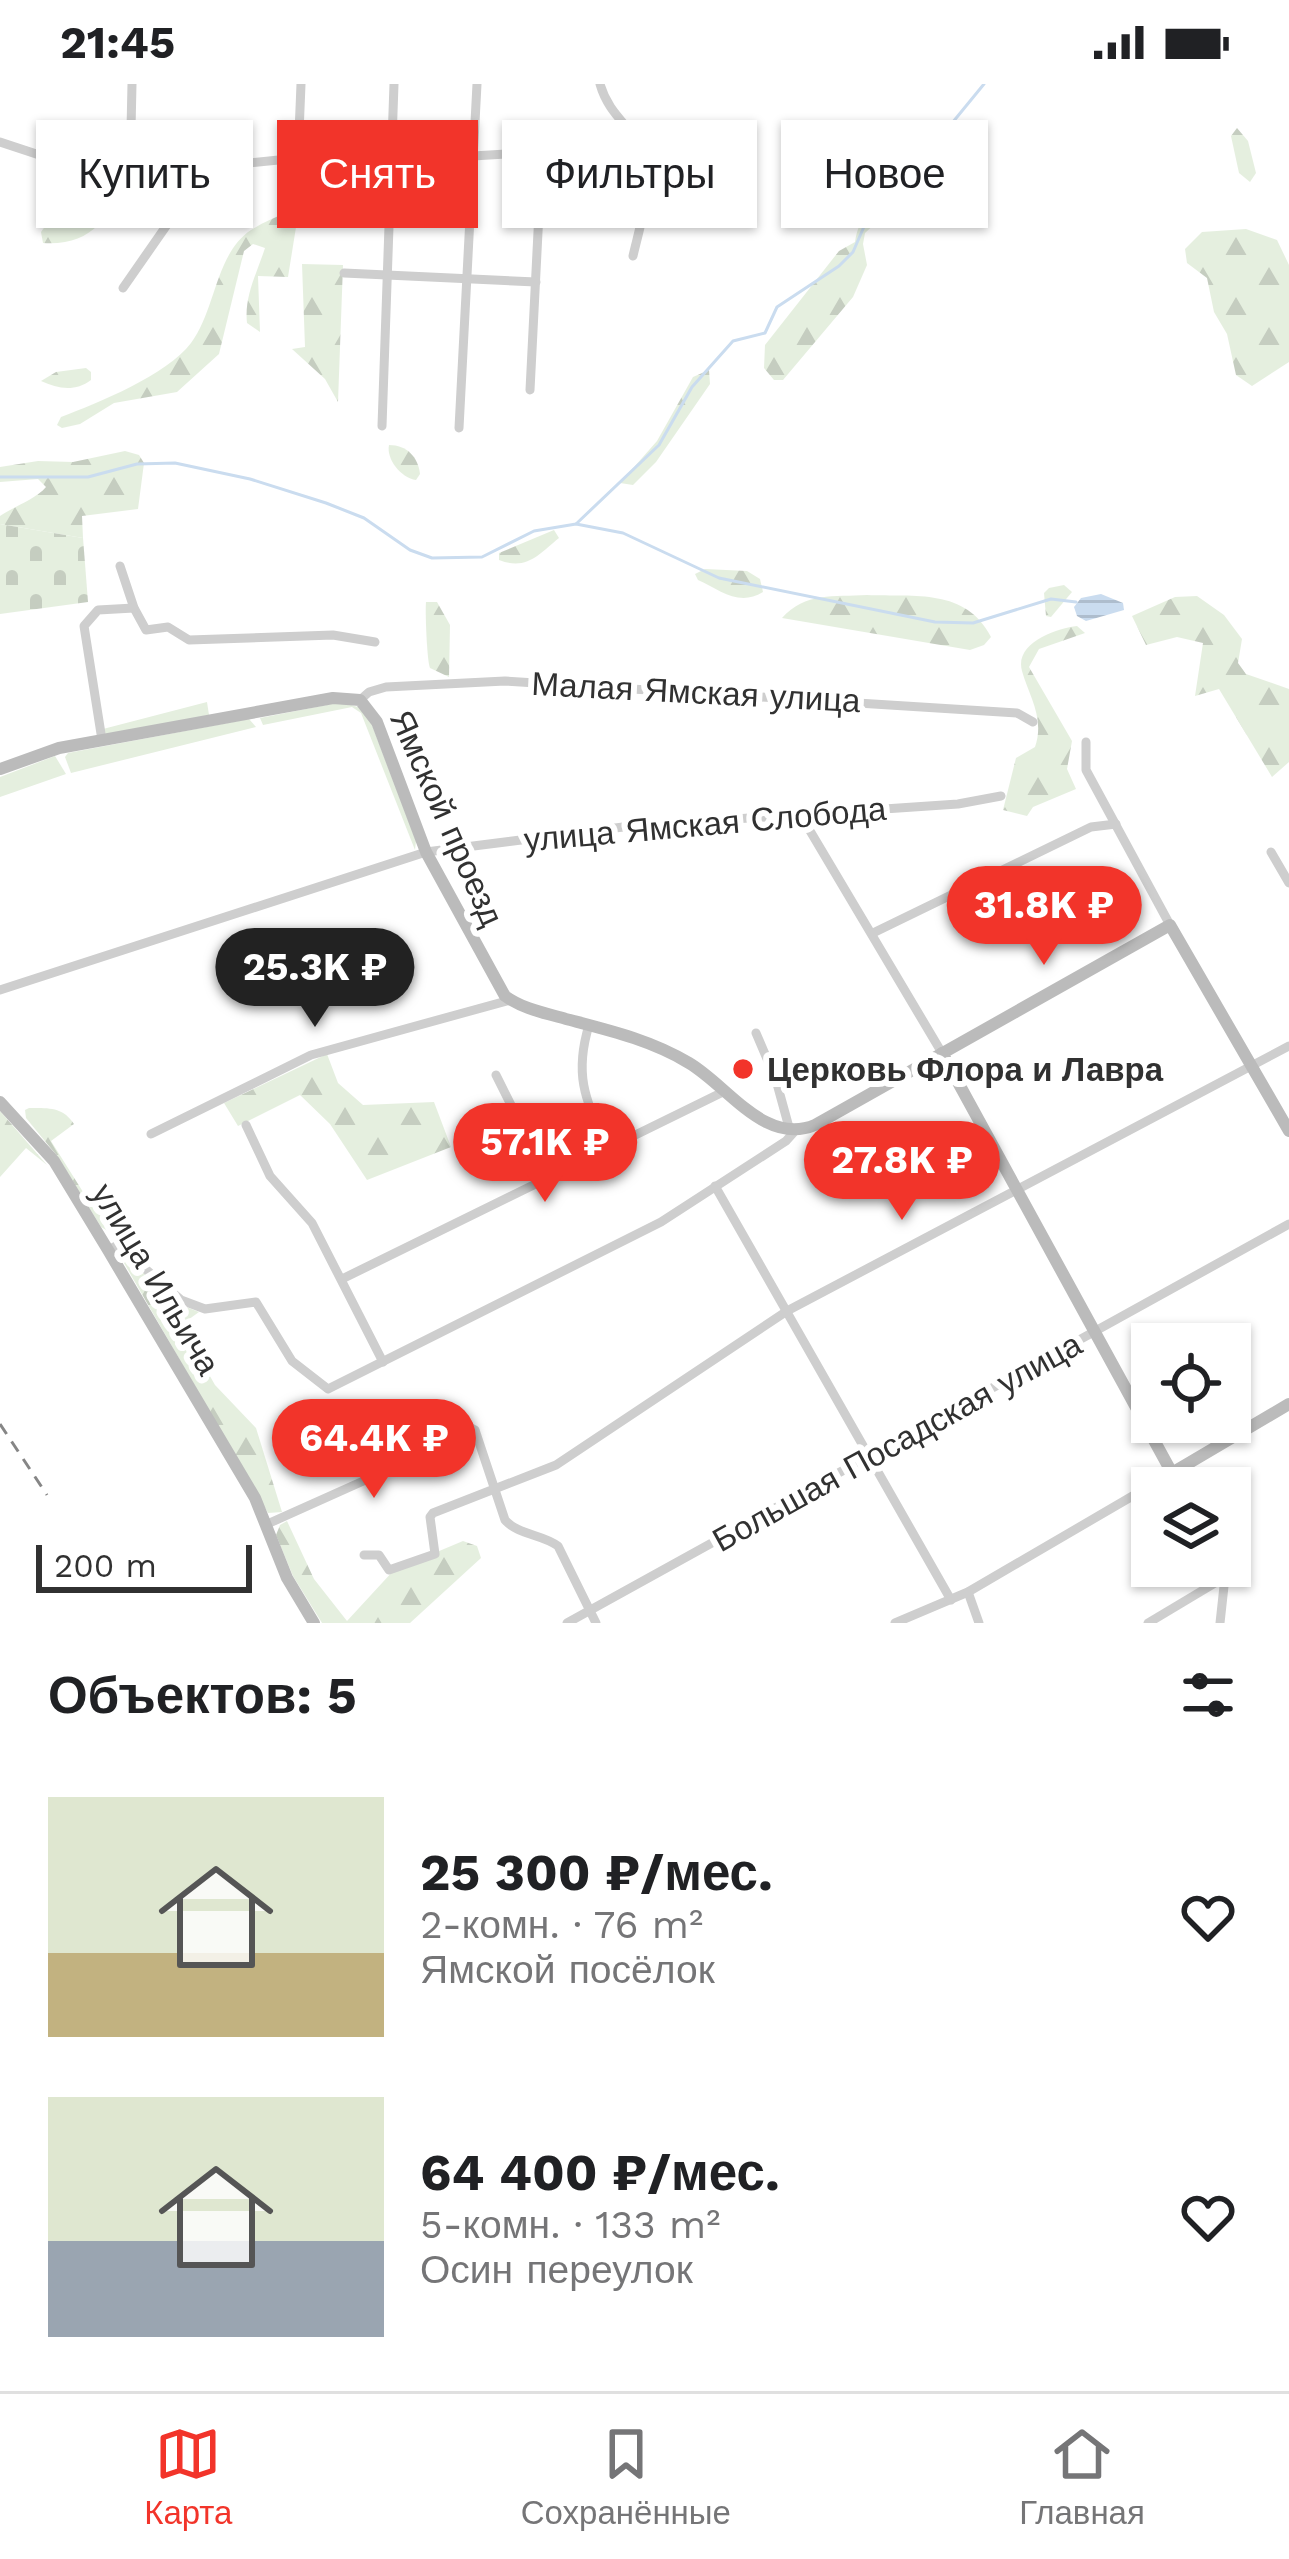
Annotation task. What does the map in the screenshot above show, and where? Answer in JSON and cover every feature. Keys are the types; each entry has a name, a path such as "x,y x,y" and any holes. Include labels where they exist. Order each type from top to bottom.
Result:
{"main road":[{"name":"Ямской проезд","path":"0,769 32,755 102,740 333,698 360,700 377,722 426,851 486,967 510,1000"},
{"path":"510,1000 677,1056 767,1124 793,1131 815,1125 1170,925 1289,1131"},
{"path":"942,1053 1169,1467"},
{"name":"улица Ильича","path":"0,1102 54,1161 108,1250 255,1498 286,1579 314,1623"},
{"path":"1182,1467 1289,1404"}],"street":[{"path":"131,120 132,84"},
{"path":"300,120 301,84"},
{"path":"393,120 394,84"},
{"path":"475,120 477,84"},
{"path":"600,84 619,120"},
{"path":"0,142 36,154"},
{"path":"123,288 165,228"},
{"path":"382,426 389,228"},
{"path":"459,428 469,228"},
{"path":"530,390 539,228"},
{"path":"633,256 638,228"},
{"path":"344,273 536,282"},
{"path":"120,566 146,630 168,627 189,640 334,635 375,642"},
{"path":"102,740 84,626 98,610 134,608"},
{"name":"Малая Ямская улица","path":"360,700 386,687 505,681 1017,713 1034,722"},
{"path":"1086,742 1086,770 1170,925"},
{"name":"улица Ямская Слобода","path":"0,990 426,851 631,826 958,804 1001,796"},
{"path":"800,814 942,1053"},
{"path":"872,933 1091,827 1116,824"},
{"path":"1271,852 1289,883"},
{"path":"151,1134 311,1055 510,1000"},
{"path":"590,1025 579,1072 608,1150"},
{"path":"108,1250 116,1246 126,1252 181,1300 205,1309 256,1302 292,1361 328,1389 662,1222 787,1141 793,1131 756,1033"},
{"path":"364,1555 379,1555 394,1570 435,1554 433,1513 556,1465 787,1311 1289,1046"},
{"path":"496,1076 548,1179"},
{"path":"342,1279 727,1090"},
{"path":"247,1125 270,1176 312,1222 382,1362"},
{"path":"716,1186 951,1600"},
{"name":"Большая Посадская улица","path":"567,1623 1289,1224"},
{"path":"265,1525 370,1478 447,1428 464,1424 475,1430 511,1527 548,1538 558,1546 596,1623"},
{"path":"895,1623 968,1592 1131,1497"},
{"path":"1148,1623 1199,1587"},
{"path":"1220,1623 1221,1587"},
{"path":"968,1592 979,1623"}],"green space":[{"path":"1237,128 1248,141 1256,173 1250,182 1239,173 1231,136"},
{"path":"277,217 277,228 296,228 288,277 258,276 260,332 247,323 249,294 265,248 253,244 244,251 219,354 177,392 114,403 80,424 57,425 61,417 131,387 180,355 199,330 230,253 255,227"},
{"path":"44,228 95,228 60,243 43,243"},
{"path":"859,228 870,228 863,244 867,265 853,297 783,380 774,380 764,368 765,345 839,251 855,242"},
{"path":"1246,229 1277,240 1289,265 1289,362 1252,386 1236,375 1207,278 1187,263 1185,249 1202,232"},
{"path":"302,264 343,265 338,402 325,379 292,349 305,347"},
{"path":"86,368 91,380 73,388 41,381 56,372"},
{"path":"709,370 710,384 656,462 633,485 620,483 657,441 693,377"},
{"path":"389,445 414,457 420,474 416,480 396,467"},
{"path":"125,451 139,455 144,463 138,509 82,516 83,538 0,524 0,516 46,487 38,479 0,482 0,467 73,462"},
{"path":"0,524 83,538 88,602 0,614"},
{"path":"554,530 559,538 532,559 499,560 499,553"},
{"path":"705,569 747,571 760,579 763,592 746,598 730,595 698,580 695,574"},
{"path":"1064,585 1072,592 1051,617 1046,616 1044,593"},
{"path":"921,596 953,603 968,610 991,637 970,650 782,618 810,600"},
{"path":"1197,596 1224,615 1242,639 1238,663 1246,674 1289,689 1289,762 1272,777 1219,689 1195,696 1203,643 1177,637 1146,645 1132,616 1175,597"},
{"path":"426,602 437,602 450,625 449,677 430,668"},
{"path":"1077,626 1085,633 1039,649 1029,667 1072,741 1067,769 1076,789 1033,807 1027,816 1003,810 1016,758 1035,747 1038,736 1022,671 1024,652 1049,634"},
{"path":"207,702 209,715 106,735 103,729"},
{"path":"342,702 361,708 372,725 416,841 415,850 361,713 352,707 263,725 260,718"},
{"path":"249,719 256,727 71,773 65,757 68,753"},
{"path":"55,756 66,774 0,797 0,777"},
{"path":"327,1054 338,1083 363,1105 434,1102 451,1147 367,1180 330,1124 300,1095 238,1126 224,1103"},
{"path":"29,1108 60,1111 74,1124 51,1141 95,1211 111,1215 108,1231 26,1118"},
{"path":"0,1111 47,1165 26,1148 0,1177"},
{"path":"585,1125 593,1130 595,1148 554,1168 548,1155 550,1142"},
{"path":"129,1259 176,1303 199,1312 181,1325 215,1385 256,1428 282,1512 268,1513 124,1263"},
{"path":"287,1521 314,1579 347,1621 394,1570 463,1541 477,1546 481,1558 410,1623 322,1623 293,1576 276,1535"}],"water":[{"path":"1101,594 1123,603 1124,610 1086,621 1077,616 1074,607 1081,598"}],"waterway":[{"path":"0,477 88,477 137,464 175,463 250,479 326,503 364,518 410,550 432,558 482,557 534,531 576,524 659,445 692,387 733,341 765,333 777,307 853,252 869,215 984,84"},
{"path":"576,524 623,533 719,578 935,622 973,623 1051,599 1076,602"}],"railway":[{"path":"0,1424 47,1495"}],"place":[{"name":"Церковь Флора и Лавра","path":"743,1069"}]}
